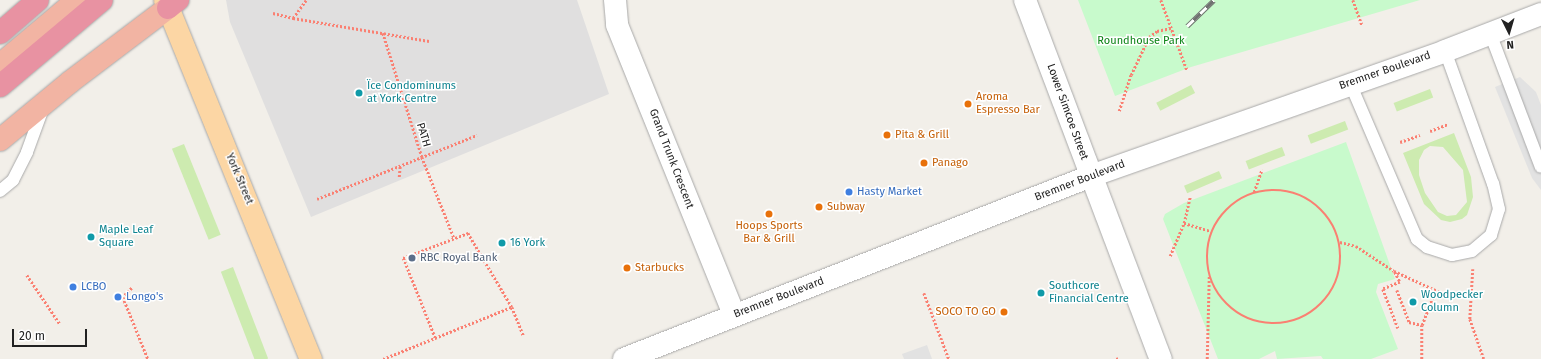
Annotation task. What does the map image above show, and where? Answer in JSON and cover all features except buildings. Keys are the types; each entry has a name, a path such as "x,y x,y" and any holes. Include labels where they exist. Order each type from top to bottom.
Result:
{"highway":[{"path":"0,33 38,0"},
{"path":"0,65 77,0"},
{"path":"0,86 102,0"},
{"path":"0,140 170,3"}],"main road":[{"name":"York Street","path":"170,3 311,359"}],"street":[{"name":"Grand Trunk Crescent","path":"615,0 617,25 734,316"},
{"name":"Lower Simcoe Street","path":"1025,0 1161,359"},
{"name":"Bremner Boulevard","path":"624,359 1091,176 1350,83 1445,51 1541,14"}],"lane":[{"path":"1490,33 1541,167"},
{"path":"1350,83 1417,239 1427,247 1452,255 1472,250 1491,235 1499,209 1493,184 1445,51"},
{"path":"0,191 13,180 27,152 44,104"}],"path":[{"path":"293,18 306,0"},
{"path":"1161,0 1187,70"},
{"path":"1352,0 1362,25"},
{"path":"273,14 429,41"},
{"path":"1119,111 1131,75 1149,37 1157,31 1171,28"},
{"name":"PATH","path":"383,33 422,157 454,238"},
{"path":"1430,132 1448,124"},
{"path":"318,199 477,135"},
{"path":"1400,142 1420,135"},
{"path":"400,166 402,171"},
{"path":"399,176 400,166"},
{"path":"1254,192 1262,170"},
{"path":"1207,359 1209,276 1207,246 1212,231 1224,211 1254,192 1269,189 1301,194 1326,213 1340,242 1340,273 1326,301 1300,319 1285,324 1254,321 1239,315 1216,292 1209,276"},
{"path":"1170,256 1184,223 1190,197"},
{"path":"1184,223 1212,231"},
{"path":"435,338 403,258 468,233 512,307 524,336"},
{"path":"1340,242 1356,246 1394,271 1442,293"},
{"path":"1473,268 1470,319 1484,359"},
{"path":"1394,271 1400,282 1383,289 1398,328"},
{"path":"27,275 60,324"},
{"path":"132,288 123,297 148,359"},
{"path":"1397,290 1409,322 1422,325"},
{"path":"1422,359 1422,325 1435,291"},
{"path":"924,293 949,359"},
{"path":"383,359 512,307"}],"shaded area":[{"path":"226,0 577,0 609,94 311,217 230,22"},
{"path":"1520,77 1536,92 1541,105 1541,190 1532,178 1495,87"},
{"path":"927,345 932,359 904,359 902,354"}],"green space":[{"name":"Roundhouse Park","path":"1078,0 1420,0 1191,67 1115,96"},
{"path":"1191,85 1195,93 1160,111 1156,103"},
{"path":"1430,89 1433,97 1397,111 1394,103"},
{"path":"1345,121 1348,129 1311,144 1308,135"},
{"path":"1454,133 1471,177 1473,197 1467,215 1462,219 1450,222 1441,220 1424,204 1403,153","holes":["1430,146 1443,147 1463,170 1467,202 1456,215 1447,216 1438,212 1425,193 1419,175 1419,160 1424,150"]},
{"path":"1346,142 1395,279 1378,284 1376,292 1398,349 1371,359 1323,359 1321,356 1277,359 1275,351 1259,359 1218,359 1163,219 1165,214 1184,203"},
{"path":"184,144 221,235 209,240 172,149"},
{"path":"1282,147 1285,155 1249,169 1246,161"},
{"path":"1219,171 1222,178 1187,193 1184,186"},
{"path":"233,267 268,358 254,359 221,272"}],"railway":[{"path":"1187,26 1214,0"}],"place":[{"name":"Ïce Condominums at York Centre","path":"359,93"},
{"name":"Aroma Espresso Bar","path":"968,104"},
{"name":"Pita & Grill","path":"887,135"},
{"name":"Panago","path":"924,163"},
{"name":"Hasty Market","path":"849,192"},
{"name":"Subway","path":"819,207"},
{"name":"Hoops Sports Bar & Grill","path":"769,214"},
{"name":"Maple Leaf Square","path":"91,237"},
{"name":"16 York","path":"502,243"},
{"name":"RBC Royal Bank","path":"412,258"},
{"name":"Starbucks","path":"627,268"},
{"name":"LCBO","path":"73,287"},
{"name":"Southcore Financial Centre","path":"1041,293"},
{"name":"Longo's","path":"118,297"},
{"name":"Woodpecker Column","path":"1413,302"},
{"name":"SOCO TO GO","path":"1004,312"}]}
